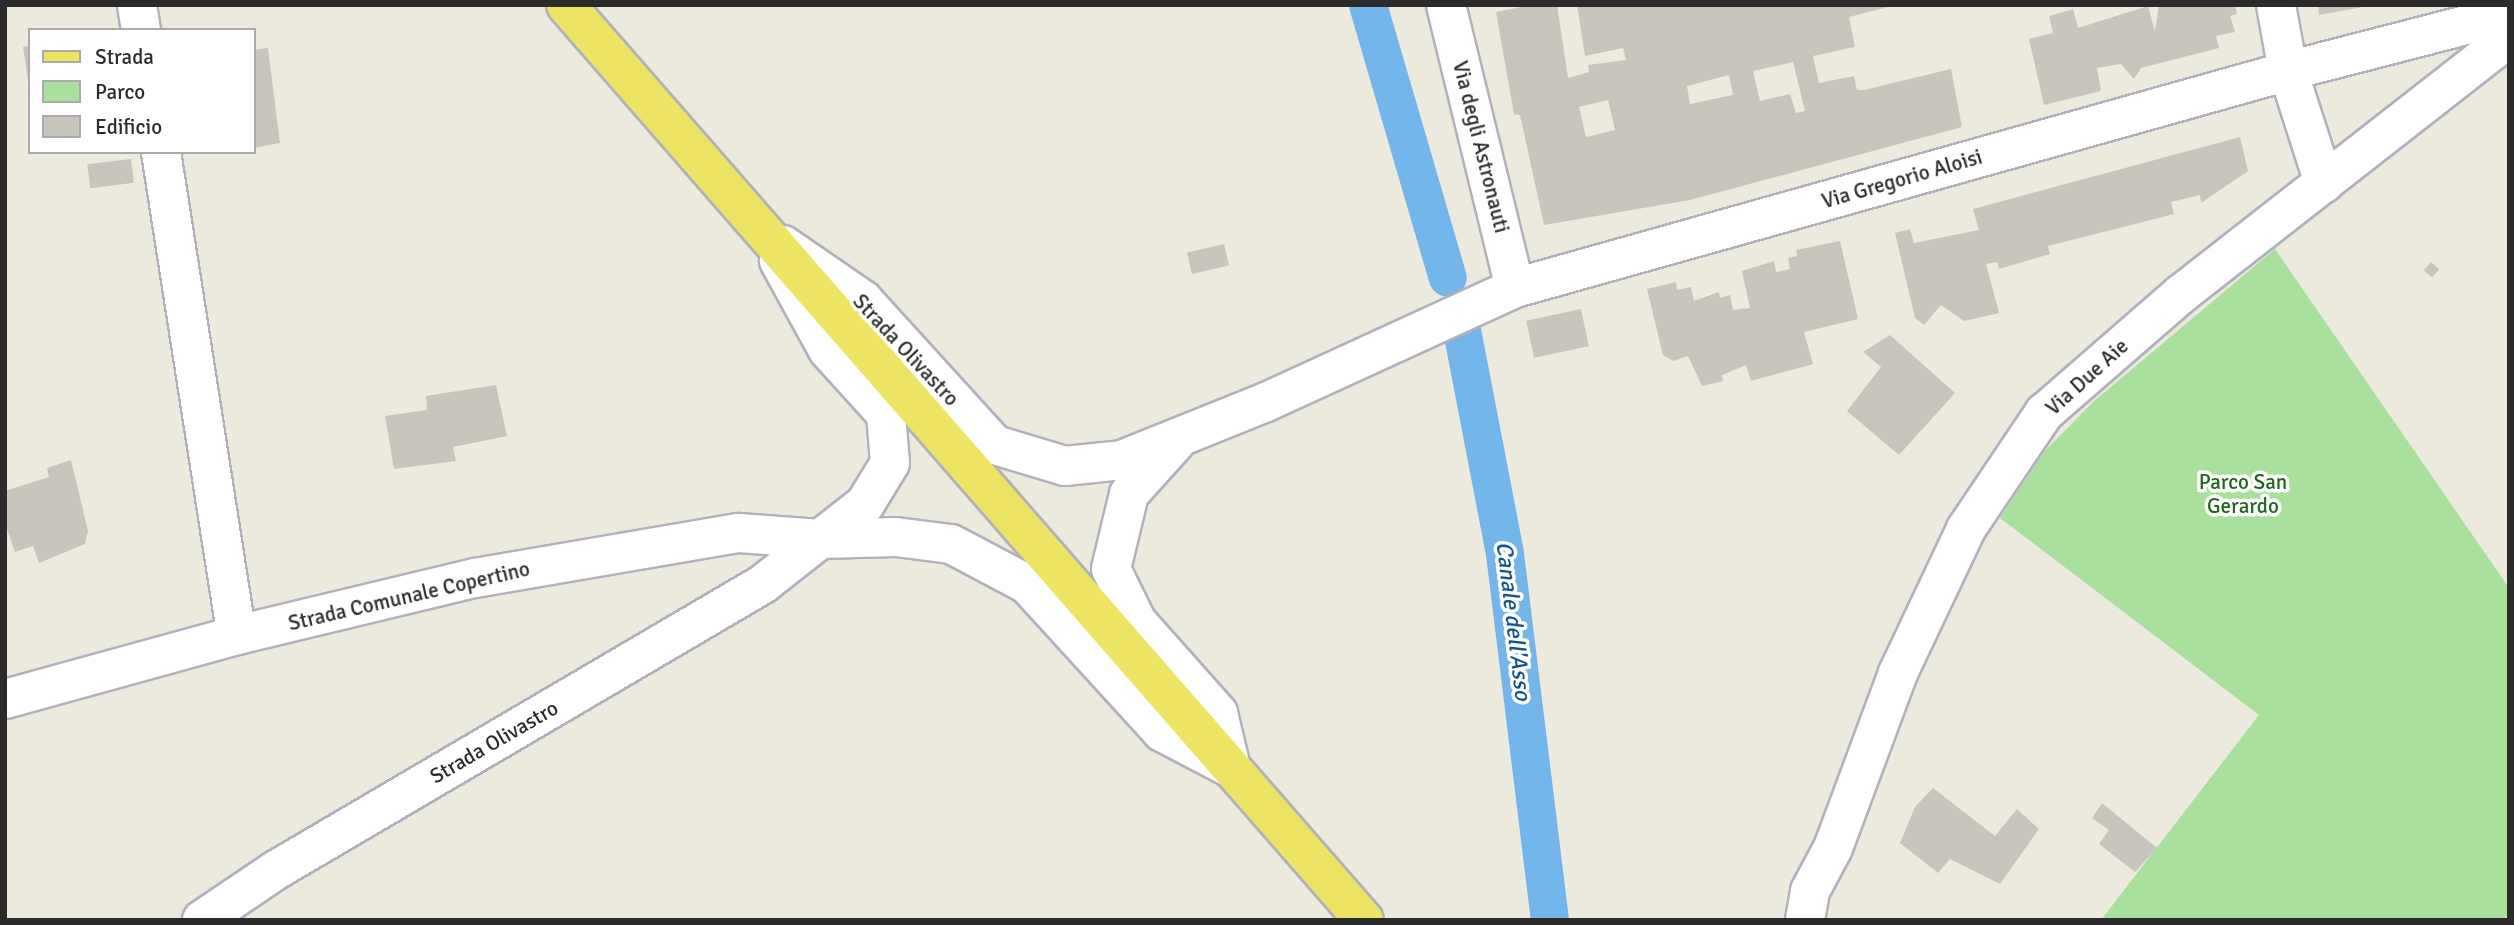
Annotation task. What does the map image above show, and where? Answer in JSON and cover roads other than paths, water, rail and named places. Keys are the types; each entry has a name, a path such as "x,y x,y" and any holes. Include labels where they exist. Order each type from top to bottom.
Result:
{"main road":[{"path":"566,5 1364,920"}],"street":[{"path":"137,5 141,28"},
{"name":"Via degli Astronauti","path":"1446,5 1501,294"},
{"path":"2276,5 2288,71 2324,183"},
{"name":"Via Gregorio Aloisi","path":"1501,294 2288,71 2509,14"},
{"name":"Via Due Aie","path":"1805,920 1810,891 1833,848 1898,673 1961,541 2044,413 2180,294 2509,38"},
{"path":"161,154 237,635"},
{"name":"Strada Olivastro","path":"761,229 863,300 995,445 1065,466 1122,460 1176,442 1501,294"},
{"name":"Strada Olivastro","path":"202,920 276,870 763,584 865,504 890,463 886,414 828,351 761,229"},
{"name":"Strada Olivastro","path":"1176,442 1129,494 1111,569 1137,622 1218,713 1231,768"},
{"name":"Strada Comunale Copertino","path":"5,699 237,635 475,578 739,533 820,539"},
{"path":"820,539 896,537 951,544 1027,584 1162,732 1231,768"},
{"name":"Via Due Aie","path":"1830,920 1833,848"}],"waterway":[{"name":"Canale dell'Asso","path":"1368,5 1448,278"},
{"name":"Canale dell'Asso","path":"1461,325 1505,554 1550,920"}],"park label":[{"name":"Parco San Gerardo","path":"2243,494"}]}
